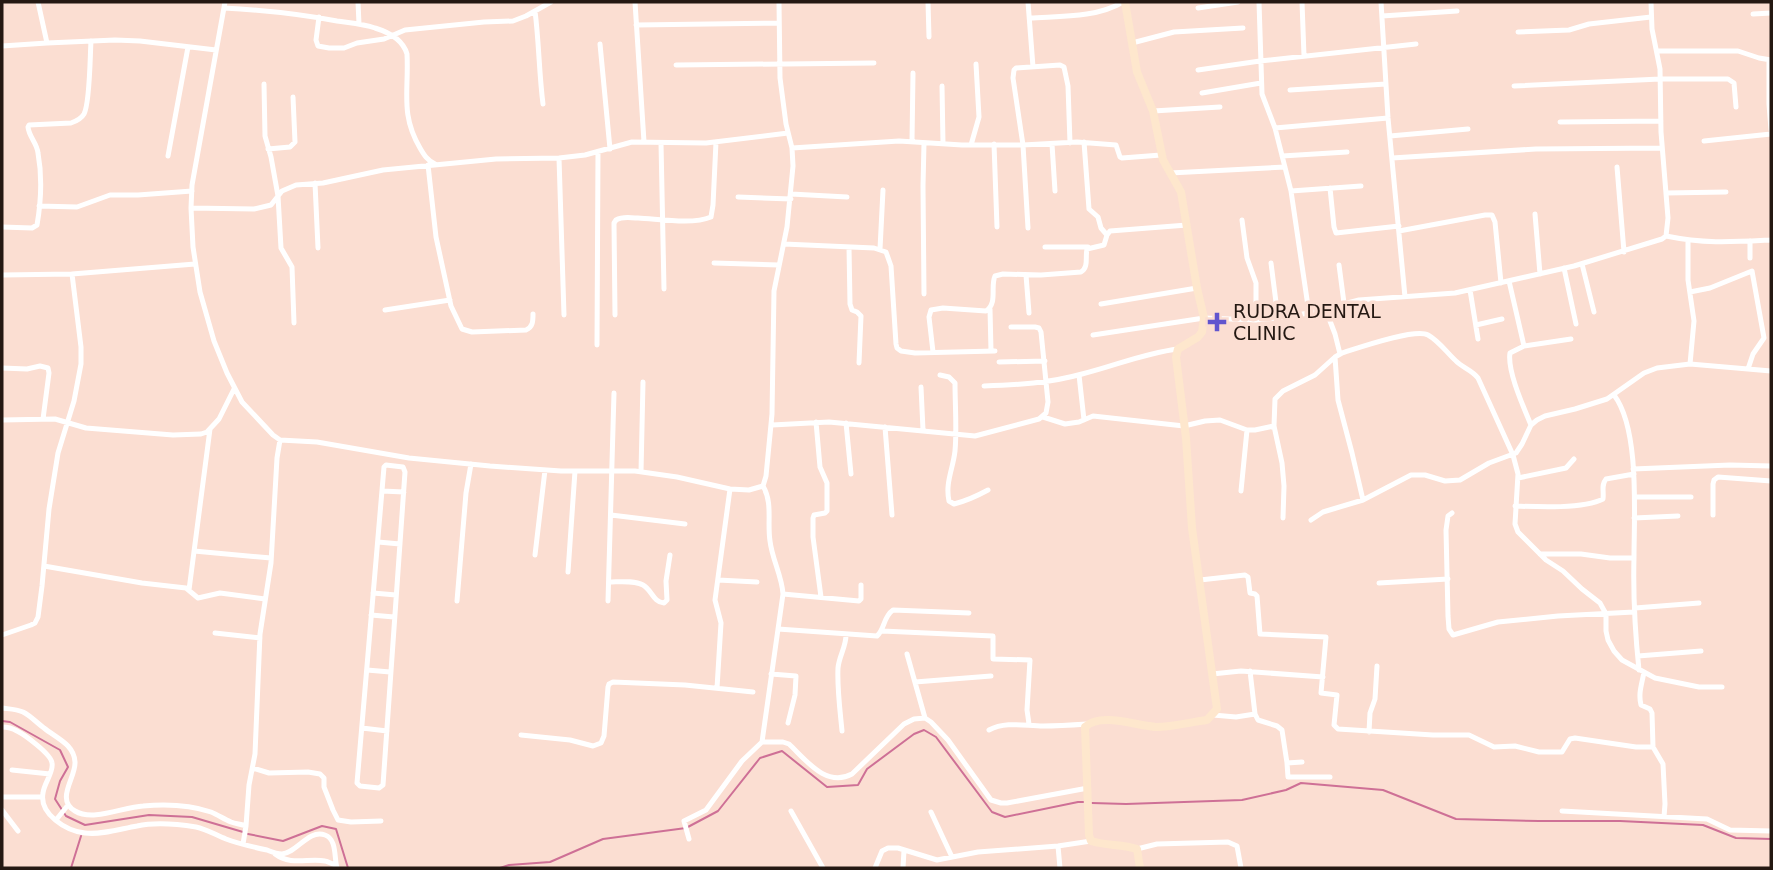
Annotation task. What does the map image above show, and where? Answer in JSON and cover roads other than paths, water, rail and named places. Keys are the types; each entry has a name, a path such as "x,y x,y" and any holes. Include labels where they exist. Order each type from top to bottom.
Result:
{"street":[{"path":"38,2 47,43"},
{"path":"358,2 359,24"},
{"path":"319,18 316,43 321,47 344,48 410,29 513,21 551,2"},
{"path":"635,2 643,142"},
{"path":"688,837 684,821 706,810 742,761 762,742 783,594 770,542 769,505 763,486 772,425 775,280 791,197 792,148 781,92 779,2"},
{"path":"928,2 929,37"},
{"path":"1028,2 1033,66"},
{"path":"984,386 1047,381 1079,375 1142,355 1178,349 1198,337 1202,332 1204,318 1181,192 1161,155 1153,111 1137,72 1124,2 1114,8 1094,13 1030,18"},
{"path":"1198,8 1238,2"},
{"path":"1259,2 1261,83 1291,191 1309,313"},
{"path":"1302,2 1304,56"},
{"path":"1381,2 1388,118 1405,297"},
{"path":"1651,2 1660,79 1668,218 1666,236"},
{"path":"436,165 426,158 411,131 407,113 407,54 402,43 375,28 359,24 224,5 192,191 192,239 200,292 214,341 234,389 249,410 280,440 317,442 397,456 471,464 545,470 641,472 730,489 749,490 763,486"},
{"path":"535,11 539,46 538,71 543,104"},
{"path":"1382,16 1457,11"},
{"path":"1753,14 1771,13"},
{"path":"1518,32 1569,30 1589,24 1651,17"},
{"path":"636,25 779,23"},
{"path":"1131,43 1174,32 1243,28"},
{"path":"2,226 35,228 38,222 38,152 28,127 76,121 84,115 91,41"},
{"path":"2,46 140,41 216,50"},
{"path":"600,44 610,149"},
{"path":"1198,70 1416,44"},
{"path":"168,156 188,47"},
{"path":"1657,51 1738,51 1770,60 1771,132 1704,141"},
{"path":"676,65 874,63"},
{"path":"971,145 979,117 976,64"},
{"path":"1028,228 1023,145 1013,73 1016,68 1064,67 1068,86 1070,143"},
{"path":"912,141 913,73"},
{"path":"1514,86 1660,79 1732,80 1736,88 1736,107"},
{"path":"264,83 264,128 278,197 281,247 290,262 293,274 294,323"},
{"path":"1202,93 1261,83"},
{"path":"1290,90 1386,84"},
{"path":"942,86 943,144"},
{"path":"268,149 290,147 295,142 293,97"},
{"path":"1153,111 1220,107"},
{"path":"1275,128 1388,118"},
{"path":"1560,122 1661,121"},
{"path":"1390,136 1468,129"},
{"path":"191,208 254,209 271,205 282,191 288,188 337,181 372,172 510,159 559,158 598,152 632,142 716,142 788,133"},
{"path":"792,148 883,141 971,145 1084,142 1116,145 1122,158 1161,155"},
{"path":"615,315 614,223 620,217 701,220 711,217 716,142"},
{"path":"924,142 924,294"},
{"path":"1084,142 1089,209 1098,217 1101,228 1107,235"},
{"path":"662,143 664,289"},
{"path":"994,144 997,227"},
{"path":"1052,144 1055,191"},
{"path":"1392,158 1522,149 1662,148"},
{"path":"597,345 598,152"},
{"path":"1282,156 1347,152"},
{"path":"559,158 564,315"},
{"path":"428,166 436,237 450,300 459,325 467,331 526,330 532,325 533,314"},
{"path":"1170,173 1285,167"},
{"path":"1617,167 1624,252"},
{"path":"315,183 318,248"},
{"path":"1291,191 1361,187"},
{"path":"1330,188 1336,233 1399,228 1492,215 1501,283"},
{"path":"880,249 883,190"},
{"path":"39,206 77,207 110,195 192,191"},
{"path":"1666,193 1726,192"},
{"path":"738,197 847,197"},
{"path":"1535,214 1540,274"},
{"path":"1242,220 1247,258 1256,283 1256,320"},
{"path":"1045,247 1104,245 1107,235 1114,230 1187,225"},
{"path":"1093,335 1204,318 1278,318 1366,299 1438,295 1470,290 1582,264 1657,242 1666,236 1722,243 1771,240"},
{"path":"1688,240 1687,269 1694,321 1690,363"},
{"path":"1750,241 1750,258"},
{"path":"784,244 880,249 886,252 891,265 896,344 897,348 908,352 993,351 990,308 995,276 1081,272 1085,269 1086,251 1089,247"},
{"path":"849,247 850,304 852,310 860,314 859,363"},
{"path":"714,263 779,265"},
{"path":"1271,263 1278,318"},
{"path":"2,275 72,274 195,264"},
{"path":"1582,264 1594,312"},
{"path":"1339,265 1344,303"},
{"path":"1564,268 1576,324"},
{"path":"1690,292 1710,288 1752,271 1763,338 1748,369"},
{"path":"2,635 37,621 47,524 58,453 74,401 81,364 72,274"},
{"path":"1026,275 1029,313"},
{"path":"1509,281 1524,346"},
{"path":"1101,304 1197,288"},
{"path":"1470,290 1478,339"},
{"path":"385,310 450,300"},
{"path":"933,352 929,317 931,310 943,308 979,312 990,308"},
{"path":"1325,308 1335,334 1338,400 1363,500"},
{"path":"1476,325 1502,319"},
{"path":"1010,327 1039,328 1041,332 1048,409 1043,417"},
{"path":"1283,517 1284,476 1274,426 1274,403 1277,395 1315,375 1337,356 1405,335 1419,333 1429,336 1478,378 1513,455 1518,478 1515,506 1518,533 1546,560 1563,571 1604,607 1606,631 1614,651 1622,660 1655,678 1699,687 1722,687"},
{"path":"1531,425 1522,404 1509,359 1510,353 1524,346 1572,339"},
{"path":"989,730 1001,726 1087,724 1114,720 1157,727 1207,720 1216,709 1192,528 1178,349"},
{"path":"999,362 1045,361"},
{"path":"1311,520 1324,512 1363,500 1411,475 1425,475 1445,481 1460,480 1489,463 1513,455 1531,425 1545,416 1607,399 1644,373 1657,368 1690,363 1771,371"},
{"path":"2,368 48,368 43,419"},
{"path":"940,375 949,377 955,383 954,457 947,484 949,501 954,504 988,490"},
{"path":"1079,375 1084,420"},
{"path":"641,472 643,382"},
{"path":"921,387 923,430"},
{"path":"2,420 55,419 86,428 173,435 201,433 210,429 219,419 234,389"},
{"path":"608,600 614,393"},
{"path":"1614,395 1626,417 1633,472 1634,610 1641,671 1640,701 1641,705 1652,713 1653,747 1663,764 1664,817"},
{"path":"772,425 846,423 975,436 1043,417 1065,424 1093,416 1184,426 1220,420 1247,430 1274,426"},
{"path":"816,422 820,467 827,483 827,511 813,518 821,597"},
{"path":"846,423 850,474"},
{"path":"885,427 891,514"},
{"path":"189,590 210,429"},
{"path":"1241,491 1247,430"},
{"path":"243,843 255,754 260,638 271,558 280,440"},
{"path":"395,466 397,456"},
{"path":"1518,478 1566,468 1574,459"},
{"path":"457,601 471,464"},
{"path":"1515,506 1590,504 1603,499 1606,479 1633,472 1730,465 1771,466"},
{"path":"384,467 403,467 404,492 383,785 379,788 360,786 357,783 382,491 384,467"},
{"path":"535,555 545,470"},
{"path":"568,572 575,471"},
{"path":"1713,515 1713,484 1718,477 1771,481"},
{"path":"717,688 721,623 715,603 730,489"},
{"path":"382,491 404,492"},
{"path":"1635,497 1691,497"},
{"path":"1452,513 1448,516 1446,530 1448,615 1449,629 1453,635 1497,622 1606,614 1699,603"},
{"path":"611,515 685,524"},
{"path":"1634,518 1678,516"},
{"path":"377,542 400,544"},
{"path":"194,551 271,558"},
{"path":"1540,554 1634,558"},
{"path":"608,582 639,583 646,587 656,601 664,603 667,600 666,581 670,555"},
{"path":"44,566 186,588 198,598 220,593 265,599"},
{"path":"1200,580 1245,575 1248,577 1250,593 1257,596 1261,634 1326,638 1321,693 1336,695 1334,726 1338,729 1469,735 1494,747 1515,746 1539,751 1565,750 1570,739 1575,738 1653,747"},
{"path":"1380,583 1448,579"},
{"path":"718,580 757,582"},
{"path":"783,594 859,601 861,585"},
{"path":"373,593 396,595"},
{"path":"778,629 877,636 892,610 969,613"},
{"path":"371,615 394,617"},
{"path":"882,631 993,636 993,659 1030,660 1027,710 1029,724"},
{"path":"215,634 260,638"},
{"path":"842,731 838,672 846,635"},
{"path":"1638,656 1701,650"},
{"path":"907,654 925,718"},
{"path":"1369,732 1377,666"},
{"path":"367,670 390,672"},
{"path":"1212,674 1251,671 1323,677"},
{"path":"1251,671 1255,714 1258,720 1282,730 1288,776 1330,777"},
{"path":"771,674 797,677 788,723"},
{"path":"915,682 991,676"},
{"path":"521,735 570,740 589,746 599,744 604,736 608,687 613,682 685,685 753,692"},
{"path":"2,708 22,712 69,748 75,762 74,771 66,794 67,806 57,819"},
{"path":"1213,715 1236,717 1255,714"},
{"path":"762,742 783,741 825,776 846,778 904,724 925,718 948,740 985,794 994,802 1007,803 1088,790"},
{"path":"1087,724 1084,732 1091,841"},
{"path":"2,727 18,731 48,755 53,765 42,797 45,808 57,819 81,832 100,833 148,824 169,824 198,828 277,854 287,853 310,837 321,834 330,840 334,847 336,867"},
{"path":"362,728 387,731"},
{"path":"1287,763 1302,762"},
{"path":"253,768 269,773 320,774 324,778 324,787 338,820 382,821"},
{"path":"12,770 50,774"},
{"path":"2,797 42,797"},
{"path":"67,806 78,813 86,814 138,806 181,806 207,811 246,827"},
{"path":"2,810 18,831"},
{"path":"791,811 823,868"},
{"path":"1562,811 1707,819 1730,830 1771,831"},
{"path":"931,812 953,857"},
{"path":"875,868 884,849 898,848 937,860 978,852 1091,841 1137,849 1157,844 1228,842 1237,846 1241,868"},
{"path":"1058,846 1059,868"},
{"path":"1137,849 1140,868"},
{"path":"904,850 904,868"},
{"path":"273,852 296,862 325,861 336,867"}],"waterway":[{"path":"2,721 10,722 60,750 68,767 60,781 55,799 66,816 85,825 149,815 192,817 243,832"},
{"path":"500,868 550,862 603,839 686,828 718,811 760,758 782,751 827,787 858,785 867,769 914,734 924,730 936,737 992,812 1005,817 1086,802"},
{"path":"1092,803 1242,800 1286,790 1301,783 1383,790 1456,819 1703,825 1736,838 1771,839"},
{"path":"248,834 283,841 322,826 336,829 348,868"},
{"path":"71,868 81,836"}],"place":[{"name":"RUDRA DENTAL CLINIC","path":"1217,322"}]}
